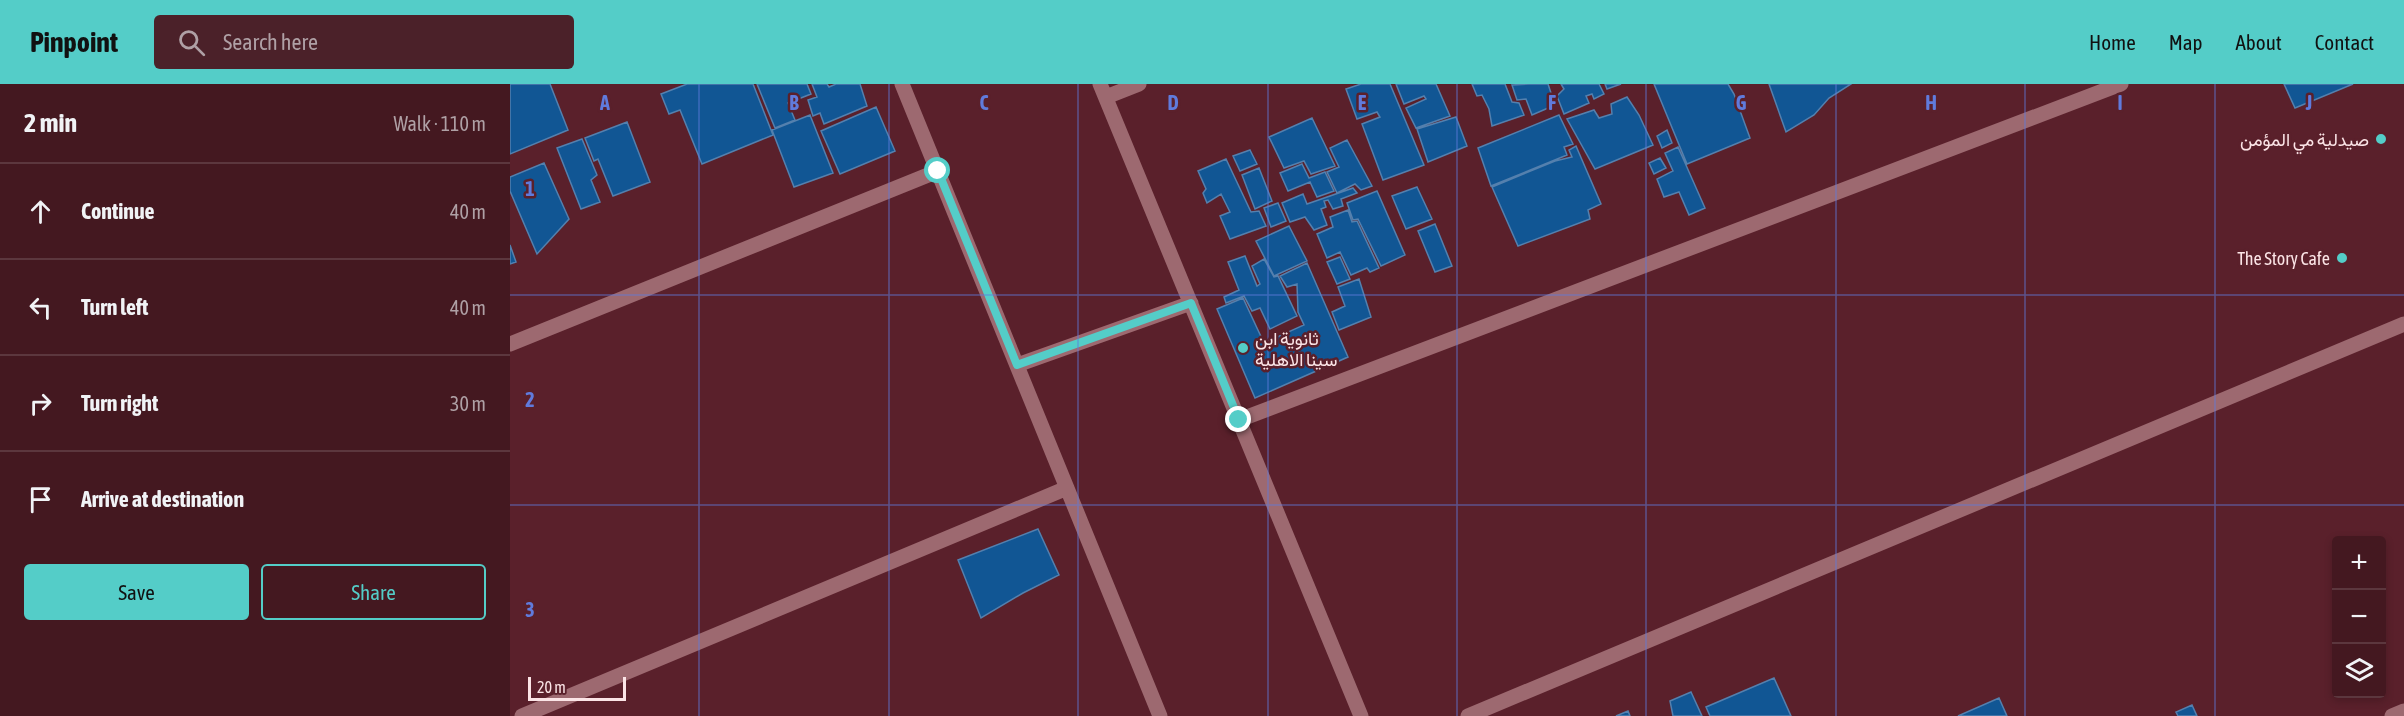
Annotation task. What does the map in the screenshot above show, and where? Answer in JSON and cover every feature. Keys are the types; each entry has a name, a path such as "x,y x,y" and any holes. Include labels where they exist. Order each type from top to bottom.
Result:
{"street":[{"path":"902,84 1160,716"},
{"path":"1139,84 1103,91 1361,716"},
{"path":"1239,420 2121,84"},
{"path":"510,344 938,171"},
{"path":"1017,365 1191,303"},
{"path":"1468,716 2404,324"},
{"path":"522,716 1067,488"},
{"path":"2392,716 2404,711"}],"building":[{"path":"510,84 550,84 568,130 510,154"},
{"path":"687,84 753,84 773,135 702,164 680,110 669,114 661,94"},
{"path":"757,84 807,84 811,94 788,103 795,120 775,128"},
{"path":"812,84 827,84 829,87 836,84 860,84 867,106 824,124 820,113 813,116 808,100 817,97"},
{"path":"1361,84 1390,84 1424,165 1383,180 1362,124 1380,117 1377,112 1357,119 1346,89"},
{"path":"1396,84 1436,84 1450,116 1416,128 1406,108 1426,99 1424,96 1404,104"},
{"path":"1472,84 1505,84 1512,102 1519,103 1524,115 1492,126 1489,109 1482,95 1477,96"},
{"path":"1548,84 1555,105 1532,115 1526,99 1517,100 1512,85"},
{"path":"1561,84 1599,84 1604,94 1594,99 1592,94 1586,96 1589,103 1564,114 1557,96 1564,89"},
{"path":"1605,84 1621,84 1607,89"},
{"path":"1654,84 1728,84 1750,138 1687,164"},
{"path":"1769,84 1851,84 1829,98 1814,115 1786,132"},
{"path":"2284,84 2353,84 2295,108"},
{"path":"1627,97 1639,115 1653,145 1595,169 1567,119 1594,110 1599,118 1612,114 1611,104"},
{"path":"876,107 895,151 840,174 821,131"},
{"path":"810,115 833,173 794,187 772,130"},
{"path":"1559,115 1573,144 1564,147 1567,155 1491,186 1478,148"},
{"path":"1456,117 1467,146 1428,162 1417,129"},
{"path":"1312,118 1335,166 1311,174 1304,161 1284,168 1269,137"},
{"path":"627,122 650,182 613,196 598,159 594,161 585,138"},
{"path":"1667,130 1672,143 1662,148 1657,136"},
{"path":"582,139 597,175 591,180 600,202 581,209 557,148"},
{"path":"1347,140 1372,186 1361,190 1355,184 1337,193 1327,172 1339,167 1330,148"},
{"path":"1576,146 1601,204 1588,210 1590,219 1518,246 1492,187 1555,161 1572,157 1569,150"},
{"path":"1678,147 1705,208 1689,215 1679,192 1664,197 1657,179 1673,171 1665,153"},
{"path":"1250,150 1257,164 1240,171 1233,156"},
{"path":"1660,158 1666,168 1654,174 1649,163"},
{"path":"1226,159 1251,212 1259,211 1266,226 1230,239 1220,216 1230,212 1221,194 1207,203 1203,193 1206,189 1198,171"},
{"path":"544,163 569,219 537,254 510,191 510,177"},
{"path":"1302,164 1309,178 1325,172 1334,191 1317,197 1310,182 1288,191 1280,173"},
{"path":"1259,168 1272,201 1255,209 1242,175"},
{"path":"1417,187 1432,219 1406,229 1392,196"},
{"path":"1353,188 1357,193 1341,199 1343,206 1333,209 1328,200 1324,201 1326,207 1321,209 1327,225 1314,230 1305,217 1290,222 1282,203 1303,194 1307,204"},
{"path":"1377,191 1405,255 1381,266 1358,219 1353,220 1347,203"},
{"path":"1278,203 1286,221 1271,227 1264,208"},
{"path":"1348,210 1352,222 1357,221 1379,268 1370,272 1367,268 1351,275 1340,252 1327,258 1317,234 1333,227 1330,217"},
{"path":"1435,224 1452,266 1435,272 1418,231"},
{"path":"1289,226 1307,261 1274,276 1256,241"},
{"path":"510,245 516,262 510,264"},
{"path":"1245,256 1257,286 1260,284 1252,266 1264,259 1274,277 1278,276 1297,316 1270,329 1260,308 1252,311 1244,296 1226,303 1224,297 1239,290 1228,262"},
{"path":"1340,257 1350,279 1337,284 1327,262"},
{"path":"1307,263 1348,357 1255,398 1217,309 1243,298 1264,343 1304,325 1298,312 1297,284 1287,287 1280,276"},
{"path":"1359,279 1371,317 1339,330 1332,312 1345,306 1338,287"},
{"path":"1038,529 1059,575 981,618 958,560"},
{"path":"1774,678 1791,716 1710,716 1706,707"},
{"path":"1691,692 1702,716 1673,716 1670,701"},
{"path":"1999,698 2007,716 1958,716"},
{"path":"2192,705 2197,716 2178,716 2176,712"},
{"path":"1628,711 1630,716 1616,716"}],"place":[{"name":"صيدلية مي المؤمن","path":"2381,139"},
{"name":"The Story Cafe","path":"2342,258"},
{"name":"ثانوية ابن سينا الاهلية","path":"1243,348"}],"route":[{"path":"938,171 1017,365 1191,303 1239,420"}]}
